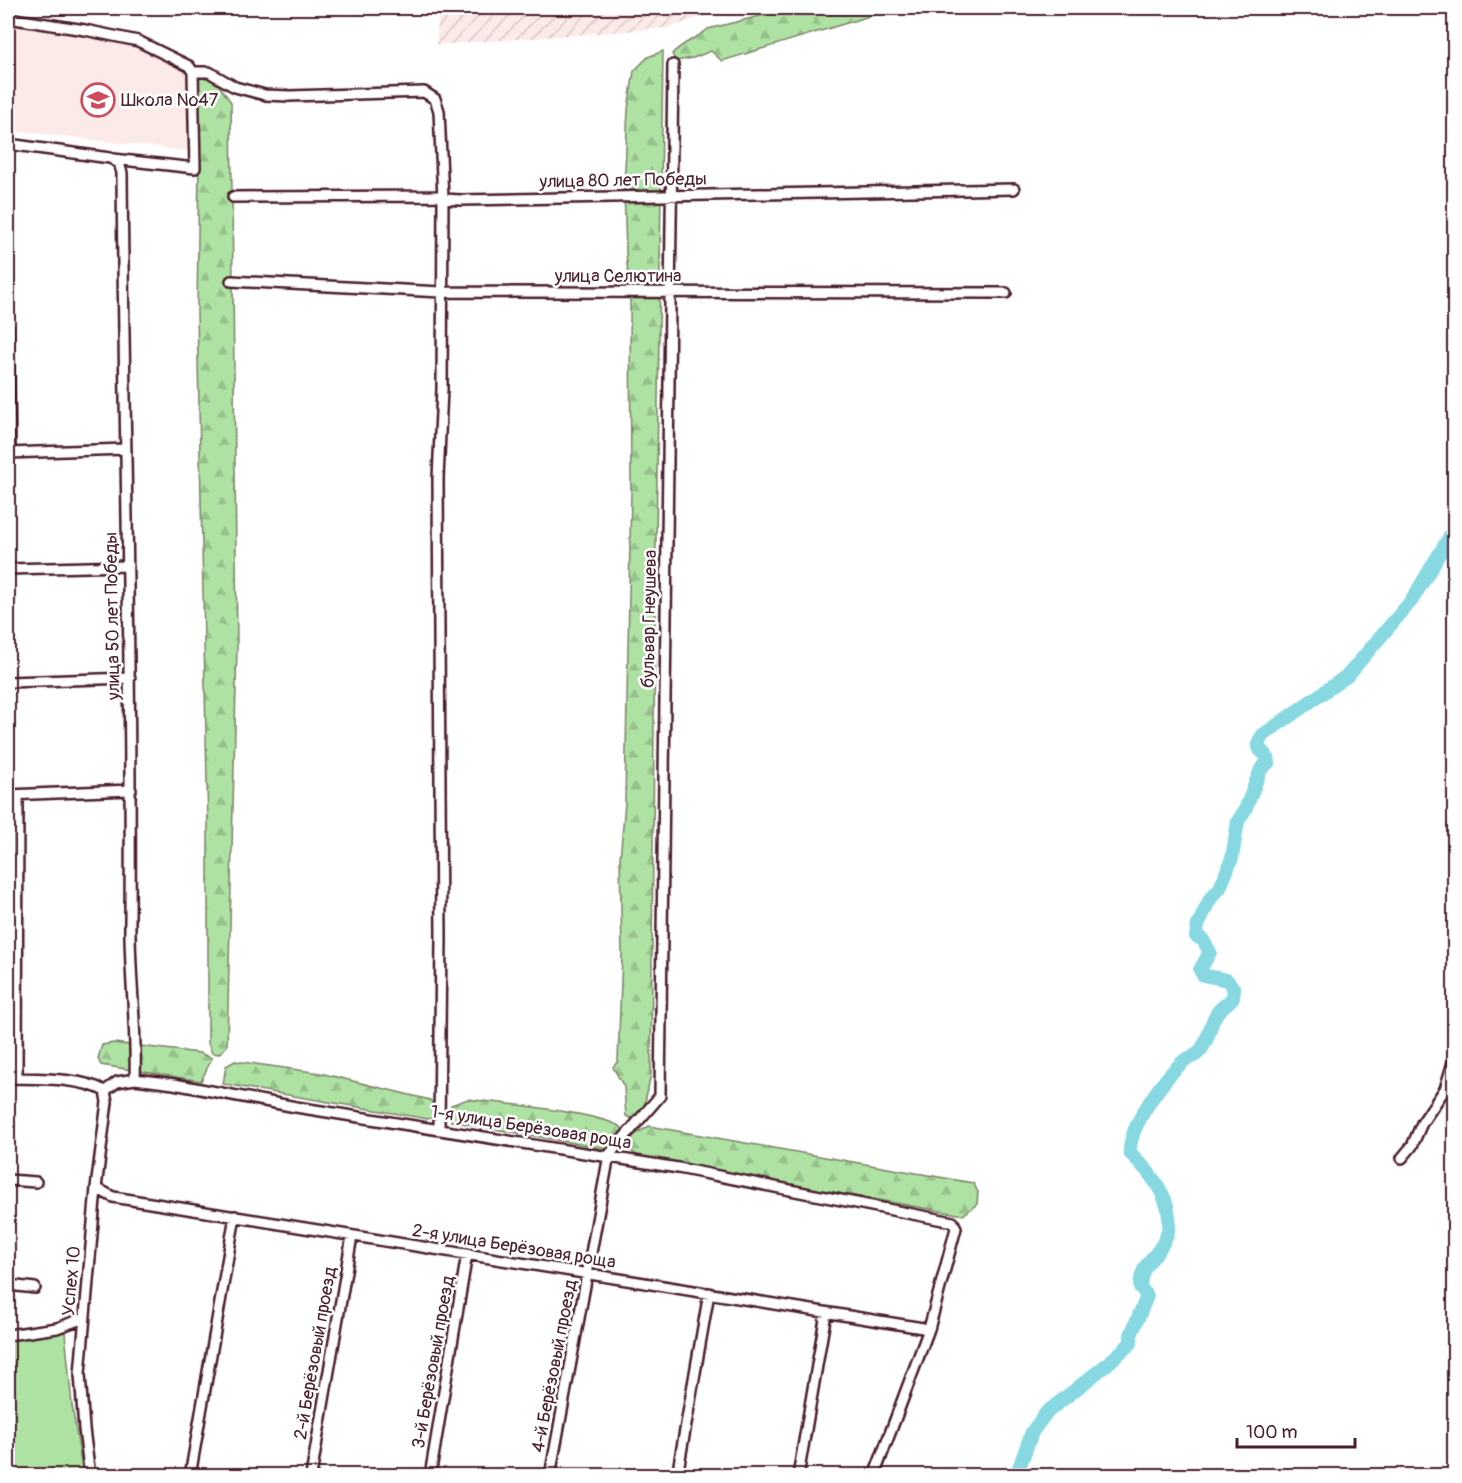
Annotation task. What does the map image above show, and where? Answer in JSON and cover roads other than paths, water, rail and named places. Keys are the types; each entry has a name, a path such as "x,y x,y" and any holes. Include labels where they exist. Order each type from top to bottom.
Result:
{"street":[{"path":"8,18 138,41 189,66 193,72 195,168 110,159 8,144"},
{"name":"бульвар Гнеушева","path":"609,1155 660,1096 673,65"},
{"path":"193,72 209,72 235,87 266,94 289,96 423,92 435,99 439,111 442,199 442,389 438,479 441,938 439,1130"},
{"name":"улица 50 лет Победы","path":"110,159 119,163 122,173 130,678 130,925 135,1078"},
{"name":"улица 80 лет Победы","path":"232,197 438,196 442,199 1014,189"},
{"name":"улица Селютина","path":"231,282 441,292 1006,293"},
{"path":"8,327 9,453 126,449"},
{"path":"8,569 128,566"},
{"path":"8,682 130,678"},
{"path":"105,1091 94,1085 12,1078 19,924 13,795 131,790"},
{"path":"8,924 19,924"},
{"path":"1402,1158 1412,1146 1422,1123 1446,1089 1455,1059"},
{"name":"1-я улица Берёзовая роща","path":"105,1091 117,1082 135,1078 191,1086 296,1107 609,1155 953,1222 956,1228 929,1329"},
{"name":"Успех 10","path":"90,1476 80,1374 96,1188 107,1102 105,1091"},
{"name":"4-й Берёзовый проезд","path":"550,1476 609,1155"},
{"path":"8,1180 36,1182"},
{"name":"2-я улица Берёзовая роща","path":"96,1188 113,1197 929,1329"},
{"path":"190,1476 235,1216"},
{"name":"2-й Берёзовый проезд","path":"311,1476 352,1236"},
{"name":"3-й Берёзовый проезд","path":"430,1476 467,1254"},
{"path":"8,1285 35,1288"},
{"path":"676,1476 709,1293"},
{"path":"798,1476 826,1314"},
{"path":"8,1335 57,1328 84,1318"},
{"path":"874,1476 929,1329"},
{"path":"8,1467 9,1476"}],"waterway":[{"path":"1016,1476 1032,1432 1046,1413 1131,1343 1131,1335 1147,1296 1140,1287 1141,1278 1148,1263 1163,1243 1168,1231 1169,1218 1167,1206 1156,1182 1130,1153 1131,1142 1141,1116 1158,1090 1185,1060 1196,1055 1201,1049 1217,1013 1233,997 1234,989 1227,980 1203,975 1200,970 1210,952 1203,940 1196,936 1198,925 1210,899 1220,888 1232,858 1238,821 1245,810 1261,769 1269,762 1259,749 1259,741 1263,735 1348,675 1412,600 1454,529"}],"place":[{"name":"Школа №47","path":"98,100"}]}
